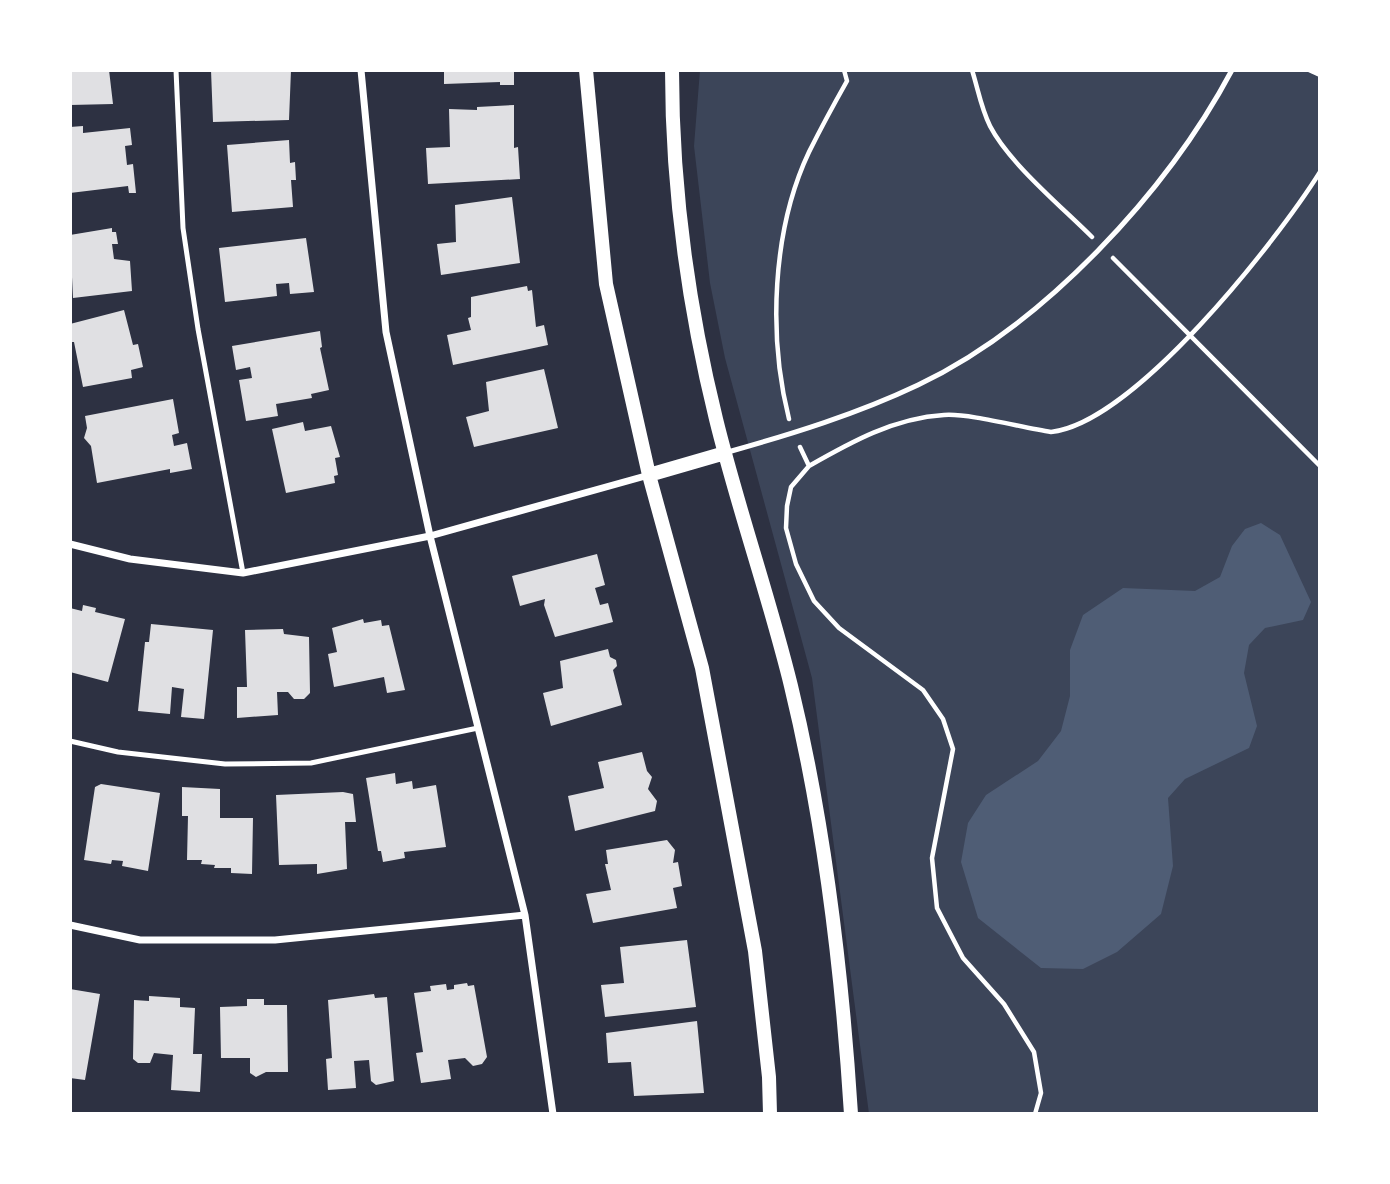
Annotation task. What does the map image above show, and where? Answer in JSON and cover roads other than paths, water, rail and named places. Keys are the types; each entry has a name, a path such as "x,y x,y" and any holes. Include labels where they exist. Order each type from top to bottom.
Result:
{"main road":[{"path":"586,70 606,284 649,475 705,681 755,951 769,1077 770,1114"},
{"path":"672,70 677,180 686,275 725,453 791,687 818,823 844,1005 851,1114"},
{"path":"649,475 725,453"}],"street":[{"path":"361,70 386,332 430,536 525,915 553,1114"},
{"path":"70,544 130,559 243,573 430,536 649,475"},
{"path":"70,925 140,940 275,940 525,915"}],"lane":[{"path":"176,70 183,228 198,329 243,573"},
{"path":"725,453 793,434 908,389 953,365 1044,299 1101,246 1162,177 1195,132 1232,70"},
{"path":"70,741 118,752 225,764 312,763 478,728"}]}
